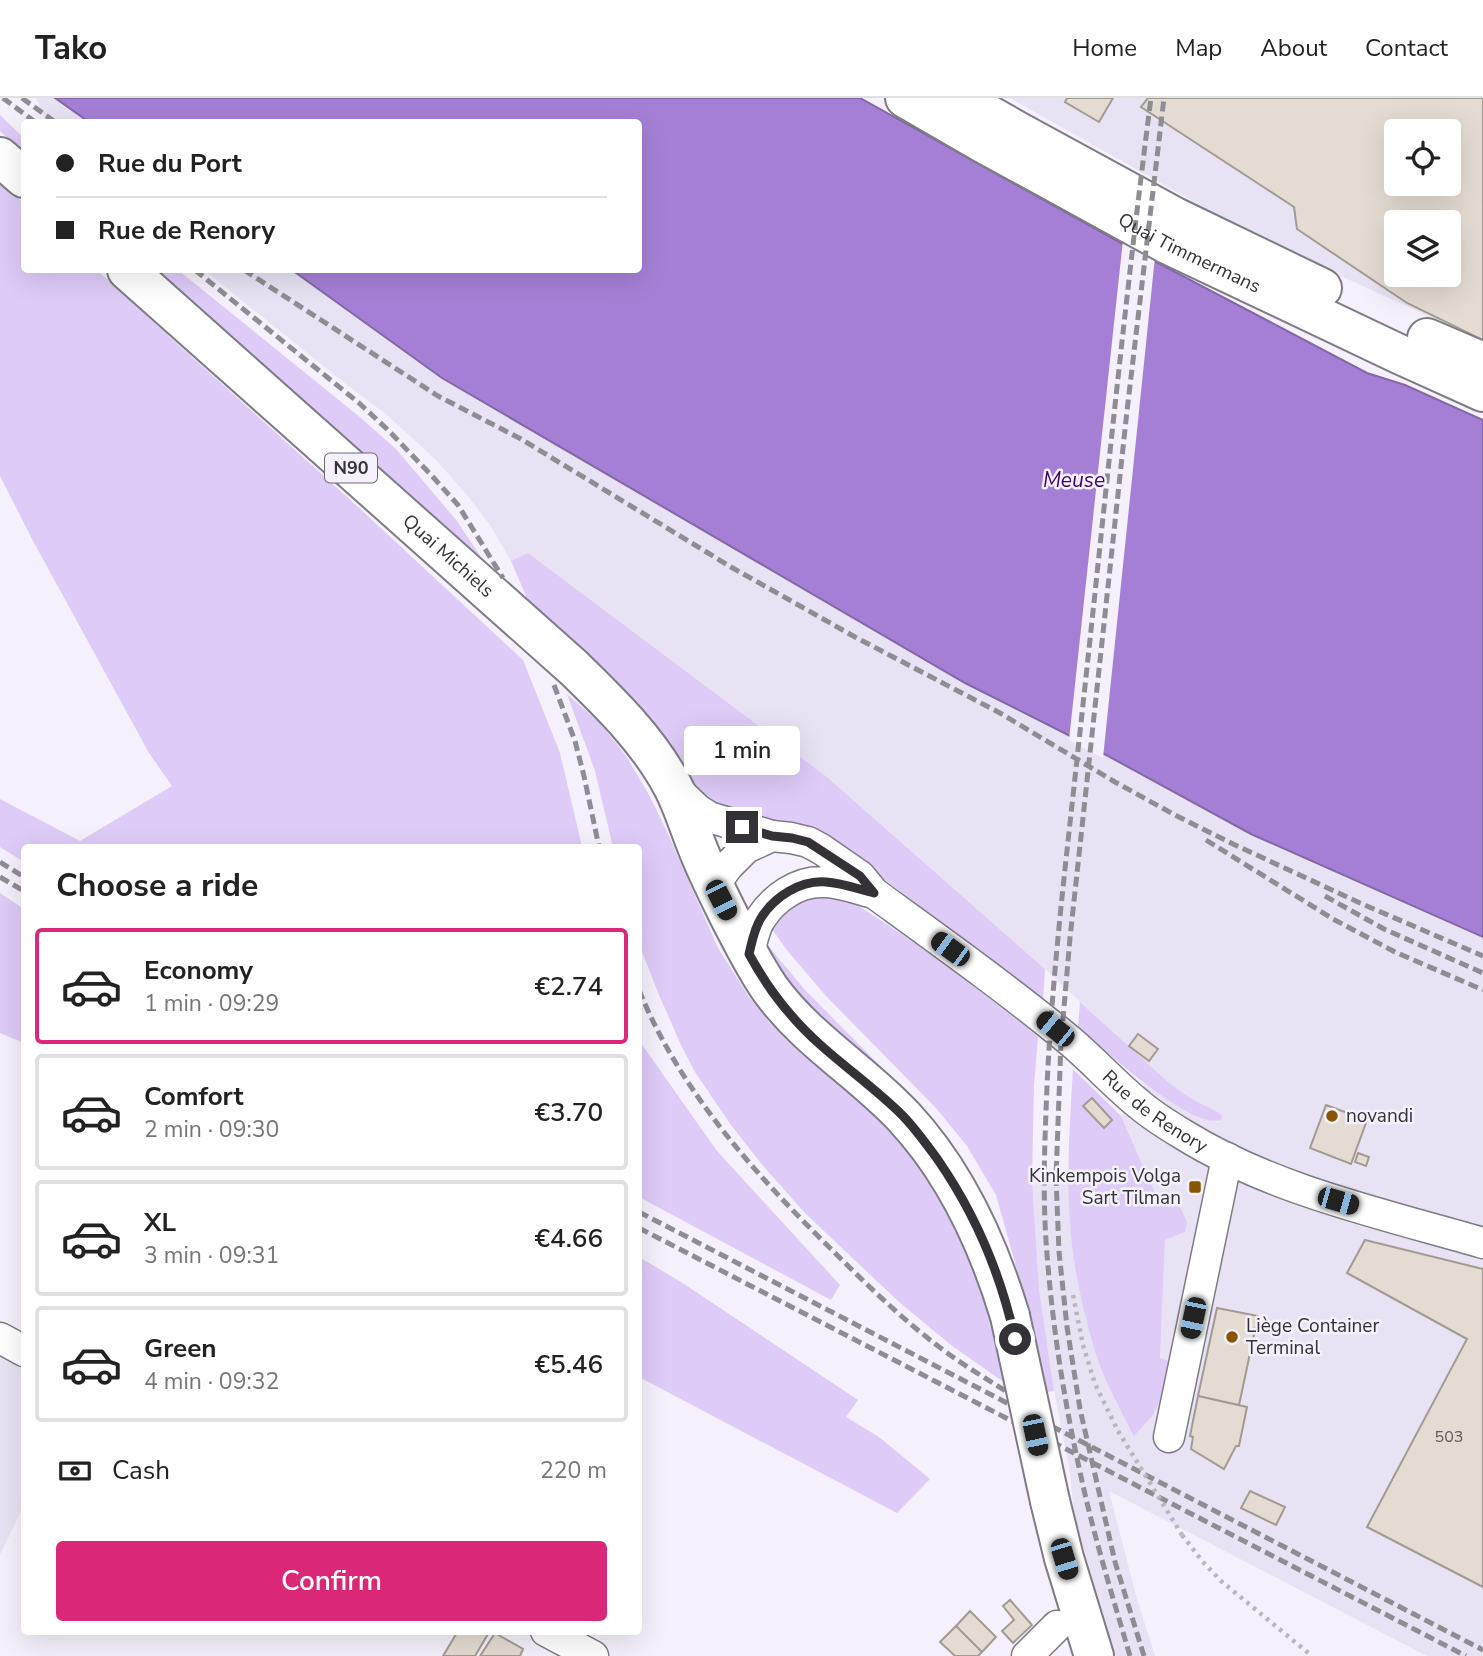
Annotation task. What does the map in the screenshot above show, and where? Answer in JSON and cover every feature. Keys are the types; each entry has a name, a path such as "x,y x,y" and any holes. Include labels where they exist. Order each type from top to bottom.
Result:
{"main road":[{"name":"Quai Timmermans","path":"905,98 1167,244 1483,392"},
{"name":"Quai Timmermans","path":"959,98 1173,216 1409,330 1483,362"},
{"path":"0,157 21,175"},
{"name":"Quai Michiels","path":"130,273 574,668 627,722 674,787 717,892"},
{"name":"N90","path":"717,892 749,954 771,990 792,1017 903,1116 926,1144 975,1222 999,1280 1010,1316 1064,1559 1094,1656"}],"street":[{"name":"Rue de Renory","path":"674,787 709,817 772,836 808,842 860,876 874,893 1020,1000 1073,1043 1140,1106 1183,1135 1273,1179 1314,1194 1483,1243"},
{"path":"717,892 737,856 746,848 772,836"},
{"name":"Rue de Renory","path":"749,954 761,918 774,903 794,888 822,881 874,893"},
{"name":"Rue de Renory","path":"717,892 732,905 747,909 760,909 774,903"},
{"path":"1168,1437 1227,1158"},
{"path":"0,1338 21,1349"},
{"path":"1027,1656 1057,1626"},
{"path":"554,1635 593,1656"}],"path":[{"path":"1073,1295 1083,1345 1095,1384 1118,1431 1182,1535 1221,1581 1312,1656"}],"shaded area":[{"path":"36,98 55,98 85,119 45,119"},
{"path":"1010,98 1483,98 1483,341 1264,241"},
{"path":"0,115 21,135 21,150 0,131"},
{"path":"0,183 21,200 21,273 100,273 523,660 560,753 581,844 21,844 21,860 0,847 0,799 80,841 172,786 149,753 0,476"},
{"path":"157,273 182,273 396,449 457,521 489,569"},
{"path":"208,273 296,273 442,378 965,683 1086,744 1251,834 1483,937 1483,1656 1427,1656 1109,1491 1155,1656 1116,1656 1074,1517 1070,1472 1054,1391 1039,1289 1032,1179 1069,1178 1075,1266 1115,1401 1135,1435 1173,1362 1160,1358 1165,1240 1185,1232 1180,1207 1155,1193 1121,1116 1145,1084 1200,1118 1219,1122 1221,1120 1218,1112 1192,1099 1150,1067 1045,969 827,777 528,553 511,561 490,525 436,460 387,415"},
{"path":"528,553 827,777 1045,969 1043,1001 828,837 708,805 532,610 511,561"},
{"path":"567,694 599,722 626,756 669,836 718,948 749,997 791,1043 880,1118 910,1152 952,1213 991,1306 1005,1383 951,1345 899,1302 805,1213 731,1125 695,1072 642,952 642,844 612,844 595,771"},
{"path":"833,890 938,960 1038,1037 1032,1179 1039,1289 1054,1391 1043,1393 1027,1305 996,1195 967,1146 936,1108 826,996 768,923 778,904"},
{"path":"0,893 21,907 21,1042 0,1033"},
{"path":"765,942 805,990 917,1103 935,1125 806,1006 773,964"},
{"path":"1080,1002 1169,1083 1218,1112 1222,1116 1221,1120 1207,1120 1189,1113 1126,1068 1078,1027"},
{"path":"642,1044 717,1151 840,1285 831,1300 642,1199"},
{"path":"1073,1069 1121,1116 1155,1193 1180,1207 1187,1222 1185,1232 1165,1240 1160,1358 1173,1362 1165,1391 1153,1415 1134,1436 1100,1365 1076,1273 1068,1185"},
{"path":"642,1259 858,1400 846,1417 879,1437 930,1479 897,1513 642,1379"},
{"path":"0,1354 21,1366 21,1511 0,1555"}],"water":[{"name":"Meuse","path":"55,98 860,98 1139,253 1367,373 1405,385 1483,420 1483,937 1251,834 1086,744 965,683 442,378 296,273 642,273 642,119 85,119"}],"pier":[{"path":"1123,240 1155,257 1103,758 1069,740"}],"building":[{"path":"1067,98 1113,98 1099,122 1065,102"},
{"path":"1148,98 1483,98 1483,340 1407,303 1297,229 1294,207 1141,107"},
{"path":"1138,1034 1158,1049 1149,1061 1129,1046"},
{"path":"1092,1098 1112,1120 1104,1128 1083,1106"},
{"path":"1326,1105 1367,1120 1351,1164 1310,1148"},
{"path":"1358,1153 1369,1157 1366,1166 1355,1162"},
{"path":"1365,1240 1483,1269 1483,1587 1367,1527 1467,1339 1347,1273"},
{"path":"1217,1308 1258,1316 1239,1405 1198,1396"},
{"path":"1198,1396 1247,1407 1239,1446 1236,1446 1224,1469 1191,1449 1193,1437 1190,1436"},
{"path":"1250,1491 1285,1507 1276,1525 1241,1508"},
{"path":"1010,1600 1032,1625 1013,1643 1002,1631 1014,1620 1003,1606"},
{"path":"970,1611 996,1637 982,1652 956,1626"},
{"path":"956,1626 982,1652 978,1656 955,1656 940,1642"},
{"path":"456,1635 487,1635 475,1656 443,1656"},
{"path":"494,1635 523,1649 520,1656 480,1656"}],"railway":[{"path":"3,98 31,119"},
{"path":"22,98 51,119"},
{"path":"1130,1656 1093,1525 1065,1397 1050,1283 1044,1166 1048,1067 1059,931 1151,98"},
{"path":"1144,1656 1115,1562 1080,1409 1059,1252 1056,1178 1061,1042 1070,938 1164,98"},
{"path":"199,273 359,403 388,430 458,505 503,578"},
{"path":"249,273 438,396 521,439 731,567 855,637 1000,713 1115,782 1233,844 1483,956"},
{"path":"554,685 575,741 598,844"},
{"path":"1206,840 1333,919 1395,952 1483,990"},
{"path":"0,862 21,875"},
{"path":"0,877 21,889"},
{"path":"1325,896 1384,929 1483,973"},
{"path":"642,997 675,1062 697,1096 774,1191 859,1277 918,1331 1026,1404"},
{"path":"642,1214 1483,1650"},
{"path":"642,1230 1466,1656"}],"place":[{"name":"novandi","path":"1332,1116"},
{"name":"Kinkempois Volga Sart Tilman","path":"1195,1187"},
{"name":"Liège Container Terminal","path":"1232,1337"}],"route":[{"path":"742,827 772,836 808,842 860,876 874,893 822,881 794,888 774,903 761,918 749,954 771,990 792,1017 903,1116 945,1171 988,1250 1015,1339"}]}
